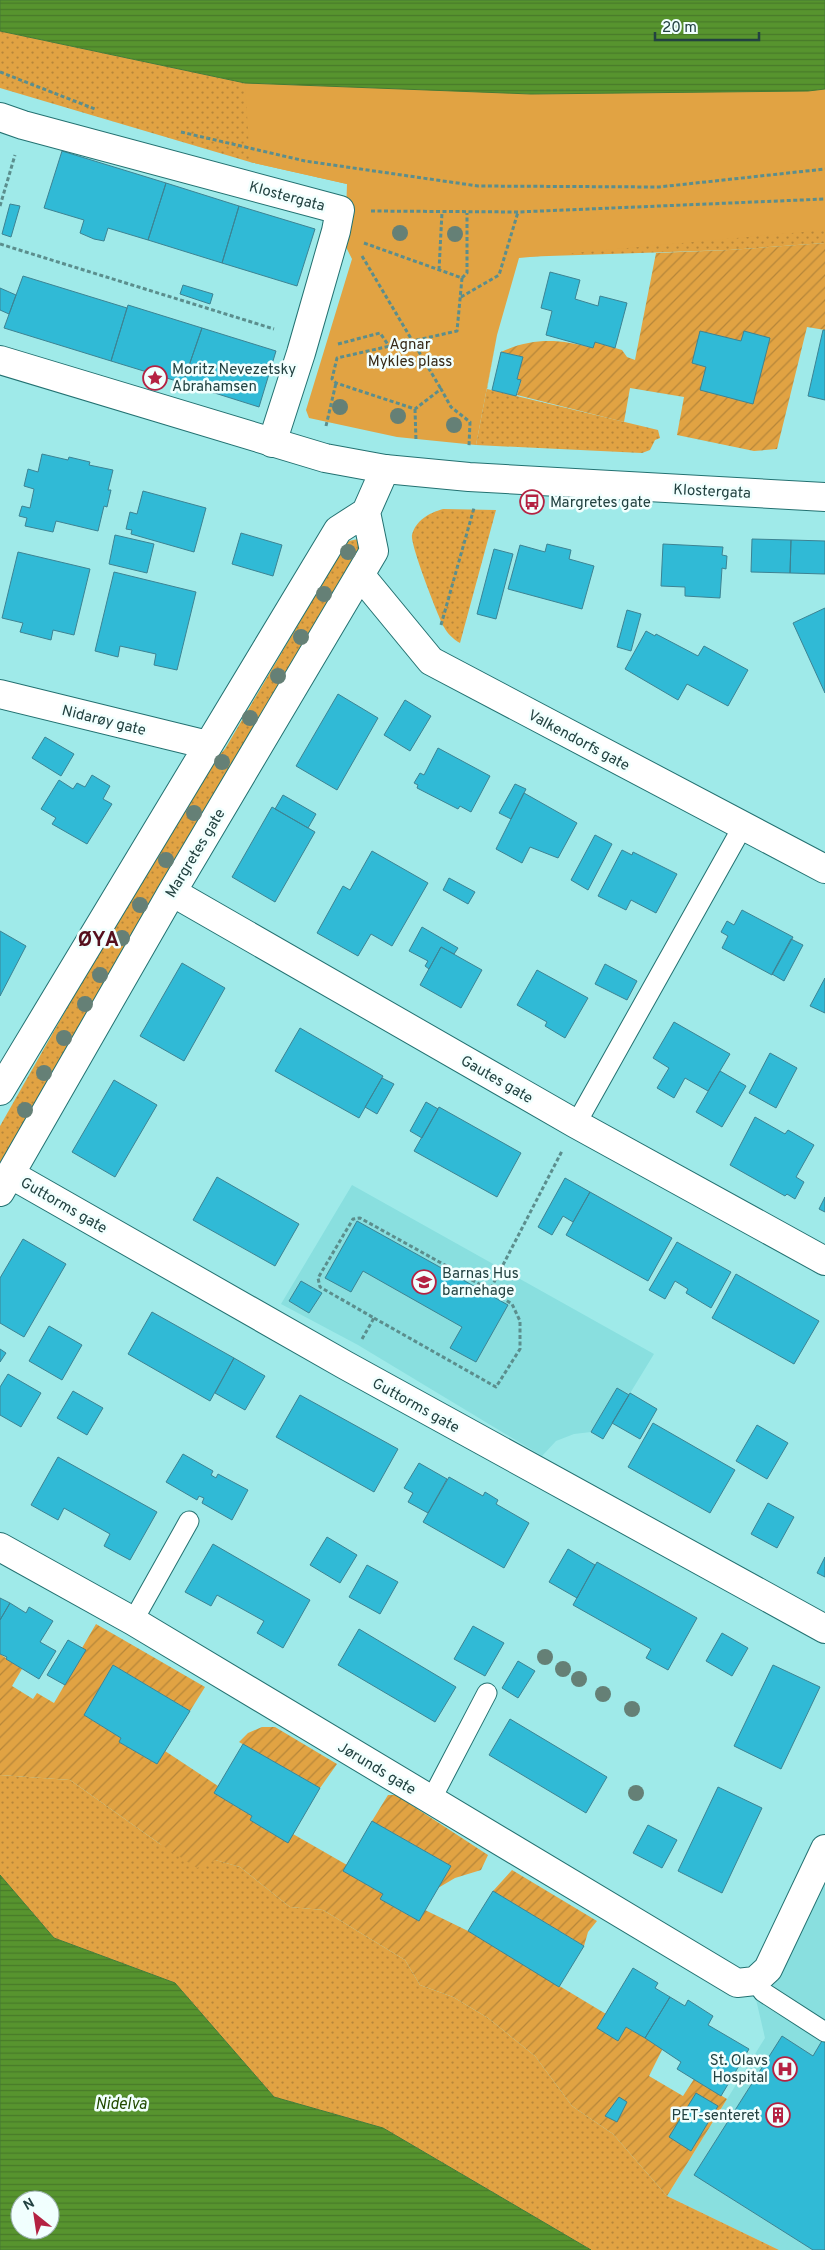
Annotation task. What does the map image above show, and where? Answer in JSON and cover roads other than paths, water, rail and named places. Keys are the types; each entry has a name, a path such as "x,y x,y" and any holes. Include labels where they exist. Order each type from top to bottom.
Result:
{"street":[{"name":"Klostergata","path":"12,121 343,227 272,443"},
{"name":"Klostergata","path":"0,360 325,458 386,469 468,477 825,497"},
{"path":"0,1091 338,530 366,512 386,469"},
{"name":"Margretes gate","path":"5,1183 172,892 361,576 374,551 366,512"},
{"name":"Valkendorfs gate","path":"361,576 431,661 825,869"},
{"name":"Nidarøy gate","path":"0,694 208,745"},
{"name":"Gautes gate","path":"172,892 576,1124 825,1261"},
{"name":"Guttorms gate","path":"5,1183 345,1366 825,1629"},
{"name":"Jørunds gate","path":"0,1547 133,1621 737,1983 755,1981"},
{"path":"755,1981 768,1968 825,1849"}],"lane":[{"path":"576,1124 743,826"},
{"path":"133,1621 189,1521"},
{"path":"431,1800 487,1693"},
{"path":"755,1981 763,1992 825,2032"}],"water":[{"path":"0,0 825,0 825,89 808,91 531,94 245,83 0,31"},
{"name":"Nidelva","path":"0,1875 54,1938 175,1983 274,2097 383,2128 591,2250 0,2250"}],"place":[{"name":"Moritz Nevezetsky Abrahamsen","path":"155,378"},
{"name":"Margretes gate","path":"532,502"},
{"name":"Barnas Hus barnehage","path":"424,1282"},
{"name":"St. Olavs Hospital","path":"785,2069"},
{"name":"PET-senteret","path":"778,2115"}],"district":[{"name":"ØYA","path":"99,939"}],"park label":[{"name":"Agnar Mykles plass","path":"410,352"}]}
